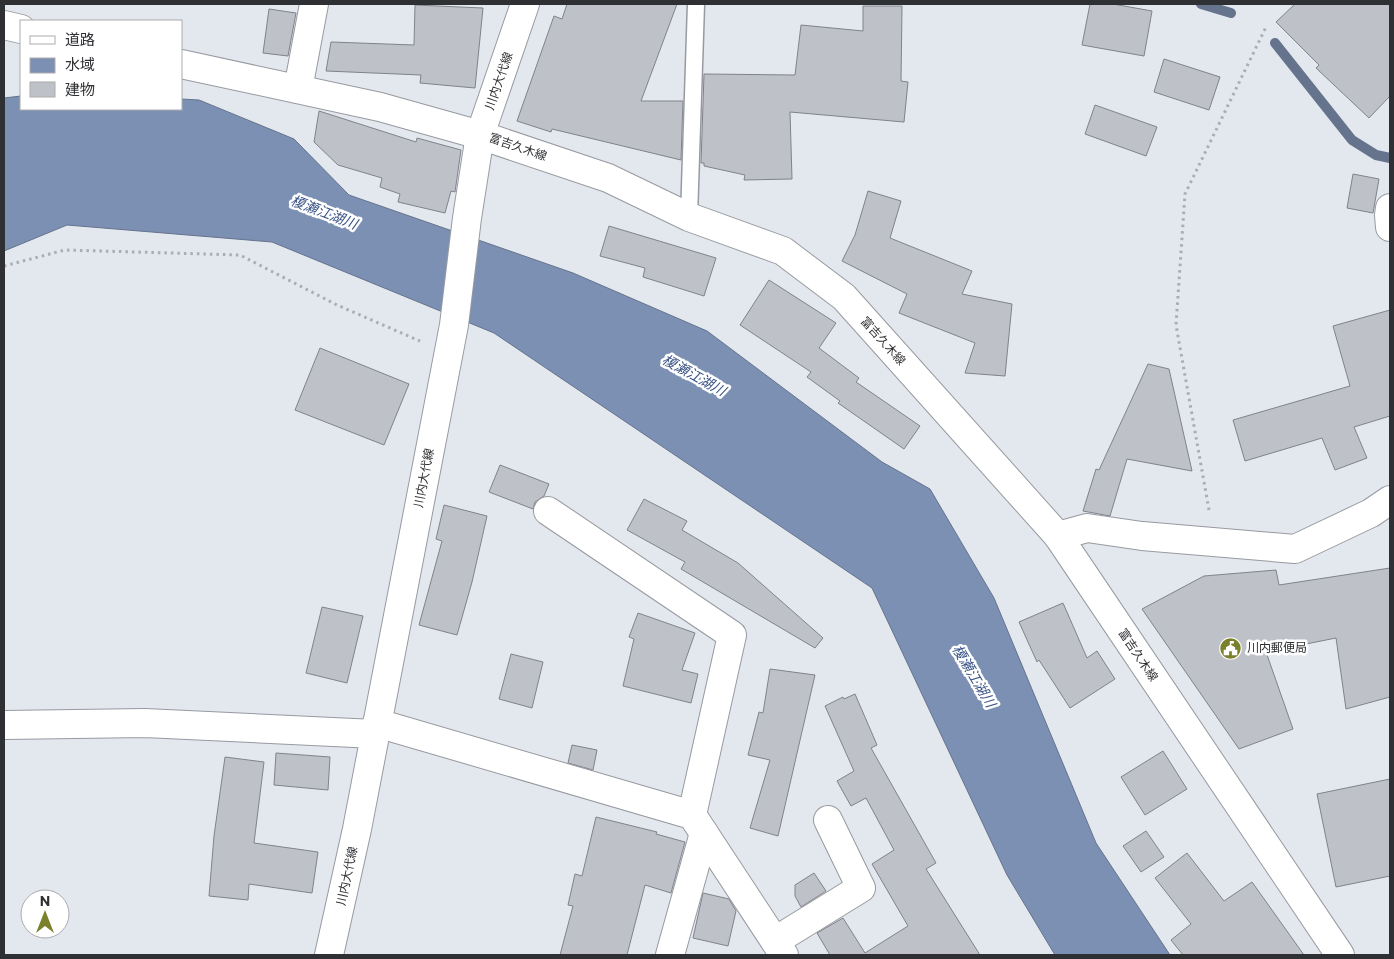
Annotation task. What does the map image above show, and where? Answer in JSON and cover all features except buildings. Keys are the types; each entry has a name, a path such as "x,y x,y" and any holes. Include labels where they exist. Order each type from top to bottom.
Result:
{"main road":[{"path":"298,89 314,4"},
{"name":"川内大代線","path":"329,955 357,828 454,325 467,218 480,135 525,4"},
{"path":"4,25 20,29"},
{"name":"富吉久木線","path":"182,64 380,107 480,135 608,178 689,218 783,251 844,296 1058,536 1340,955"},
{"path":"1390,208 1390,226"},
{"path":"1058,536 1087,528 1142,536 1295,549 1371,513 1390,500"},
{"path":"548,511 732,635 698,824 670,955"},
{"path":"4,724 145,723 376,728 698,824 779,948 861,888 828,820"}],"lane":[{"path":"689,218 696,4"}],"path":[{"path":"1214,543 1176,325 1185,194 1266,27"},
{"path":"4,266 64,250 240,255 337,305 448,354"}],"water":[{"name":"榎瀬江湖川","path":"20,96 20,110 182,110 182,99 199,100 294,139 349,195 573,273 707,331 882,462 930,489 994,598 1096,843 1170,955 1055,955 1007,875 872,588 494,333 272,242 67,225 4,251 4,98"}],"waterway":[{"path":"1201,4 1231,13"},
{"path":"1275,43 1352,140 1376,155 1390,158"}],"place":[{"name":"川内郵便局","path":"1231,648"}]}
